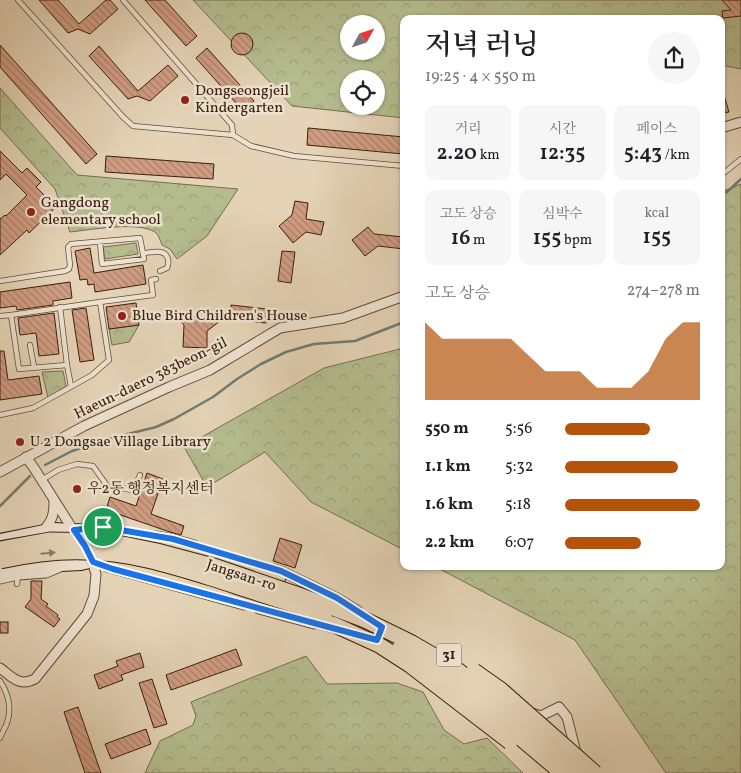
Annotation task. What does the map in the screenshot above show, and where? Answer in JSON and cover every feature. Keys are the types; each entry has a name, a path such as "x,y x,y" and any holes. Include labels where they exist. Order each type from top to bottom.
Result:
{"highway":[{"name":"31","path":"130,537 196,552 278,577 374,616 450,655 501,690 595,773"},
{"name":"Jangsan-ro","path":"0,549 50,540 109,541 157,551 216,567 365,620 412,643 454,668 496,700 579,773"},
{"name":"Jangsan-ro","path":"0,561 49,553 84,552 115,554 152,561 194,573 338,619 407,652 438,671 562,773"},
{"path":"93,562 112,562 145,568 334,625 379,645 410,665 496,730 547,773"}],"main road":[{"name":"31","path":"0,540 54,529 92,531 130,537"},
{"path":"0,572 20,567 93,562"}],"street":[{"path":"725,127 741,122"},
{"name":"Haeun-daero 383beon-gil","path":"0,472 84,426 210,370 280,328 343,318 400,297"},
{"path":"0,668 21,682 26,683 34,679 87,614 94,596 96,574 93,562 85,546 26,457"},
{"path":"42,532 50,523 54,513 54,500"},
{"path":"74,530 103,527 173,539 281,571 337,598 382,627 447,657 516,709 541,716 559,707 567,717 576,752 595,773"},
{"path":"93,562 377,640 435,677 554,773"},
{"path":"0,579 17,579 46,573 64,565"},
{"path":"377,640 382,627"}],"lane":[{"path":"18,0 133,126 233,135 252,146 294,156 400,166"},
{"path":"123,0 232,125 233,135"},
{"path":"725,172 741,159"},
{"path":"0,281 66,271 70,265 69,245 140,238 144,259 102,264 100,242"},
{"path":"143,253 160,252 165,254 169,263 167,268 160,271"},
{"path":"0,316 153,294 151,280 156,279"},
{"path":"0,415 33,408 55,397 92,375 109,360 100,302"},
{"path":"60,307 71,386"},
{"path":"11,315 19,369 68,365"},
{"path":"30,345 34,368"},
{"path":"42,480 58,470 77,464 93,466 108,487 116,491 124,488 134,491 140,475"},
{"path":"0,680 5,688 9,709 7,724 0,738"}],"green space":[{"path":"193,0 741,0 741,69 725,66 725,15 400,15 400,118 376,115 385,115 385,70 340,70 340,111 292,106"},
{"path":"0,88 77,175 238,189 207,236 177,259 170,249 162,245 155,232 147,229 113,227 70,232 55,189 0,128"},
{"path":"741,184 741,773 666,773 575,640 442,570 725,570 725,190"},
{"path":"136,243 138,254 105,259 103,247"},
{"path":"139,325 129,342 112,345 109,329"},
{"path":"400,349 400,548 311,502 265,452 207,487 184,447 324,368"},
{"path":"63,371 66,386 48,398 42,372"},
{"path":"306,656 327,684 397,683 423,692 444,730 464,744 487,738 523,773 145,773 160,741 193,725 196,716 191,702"}],"building":[{"path":"39,0 58,0 79,24 106,0 110,0 118,9 90,34 78,29 68,33"},
{"path":"145,0 165,0 197,36 186,46"},
{"path":"722,0 741,0 741,16 725,18 722,11 731,10"},
{"path":"242,33 250,36 253,44 250,52 242,55 234,52 231,44 234,36"},
{"path":"0,45 97,154 86,164 0,67"},
{"path":"99,46 138,91 168,65 178,76 150,101 137,96 128,99 89,56"},
{"path":"207,48 254,101 243,111 196,58"},
{"path":"725,99 729,112 725,113"},
{"path":"308,128 400,137 400,154 307,145"},
{"path":"0,151 22,173 27,168 41,182 36,187 56,207 29,233 27,230 0,255 0,219 6,216 27,195 6,174 0,180"},
{"path":"106,156 214,164 213,179 105,172"},
{"path":"295,201 308,203 306,219 324,222 321,235 306,232 293,243 279,226 292,215"},
{"path":"368,227 374,234 400,237 400,249 378,246 365,256 352,240"},
{"path":"90,248 94,273 143,265 146,284 95,292 94,284 88,285 87,279 80,280 75,251"},
{"path":"282,251 295,252 291,283 278,281"},
{"path":"70,282 72,298 53,301 53,305 17,310 16,306 0,308 0,292"},
{"name":"Blue Bird Children's House","path":"136,303 139,325 109,329 106,307"},
{"path":"231,305 267,309 266,323 230,319"},
{"path":"86,308 94,360 80,362 72,310"},
{"path":"188,310 198,322 212,311 220,321 207,331 207,348 183,347 184,325 178,318"},
{"path":"54,313 59,354 39,356 36,333 20,335 18,318"},
{"path":"0,351 4,351 8,380 39,376 42,394 0,400"},
{"path":"147,473 163,479 151,514 184,526 181,535 106,510 110,497 136,506"},
{"path":"280,538 302,545 295,568 273,561"},
{"path":"31,581 42,581 41,599 48,604 46,606 58,615 57,617 60,619 54,627 25,607 31,599"},
{"path":"0,622 8,622 8,633 0,633"},
{"path":"236,649 242,665 171,690 166,675"},
{"path":"140,653 144,667 121,675 123,680 99,689 94,675 118,666 116,661"},
{"path":"152,679 167,724 154,728 139,683"},
{"path":"78,707 101,773 85,773 64,712"},
{"path":"146,729 151,744 111,759 105,744"}],"waterway":[{"path":"725,192 741,179"},
{"path":"45,465 72,451 108,439 156,427 174,419 213,397 261,364 286,352 314,344 355,341 400,324"},
{"path":"0,506 30,476"}],"place":[{"name":"Dongseongjeil Kindergarten","path":"185,100"},
{"name":"Gangdong elementary school","path":"31,212"},
{"name":"Blue Bird Children's House","path":"122,316"},
{"name":"U 2 Dongsae Village Library","path":"20,442"},
{"name":"우2동 행정복지센터","path":"77,489"}],"route":[{"path":"103,527 173,539 281,571 337,598 382,627 377,640 93,562 74,530 103,527"}]}
